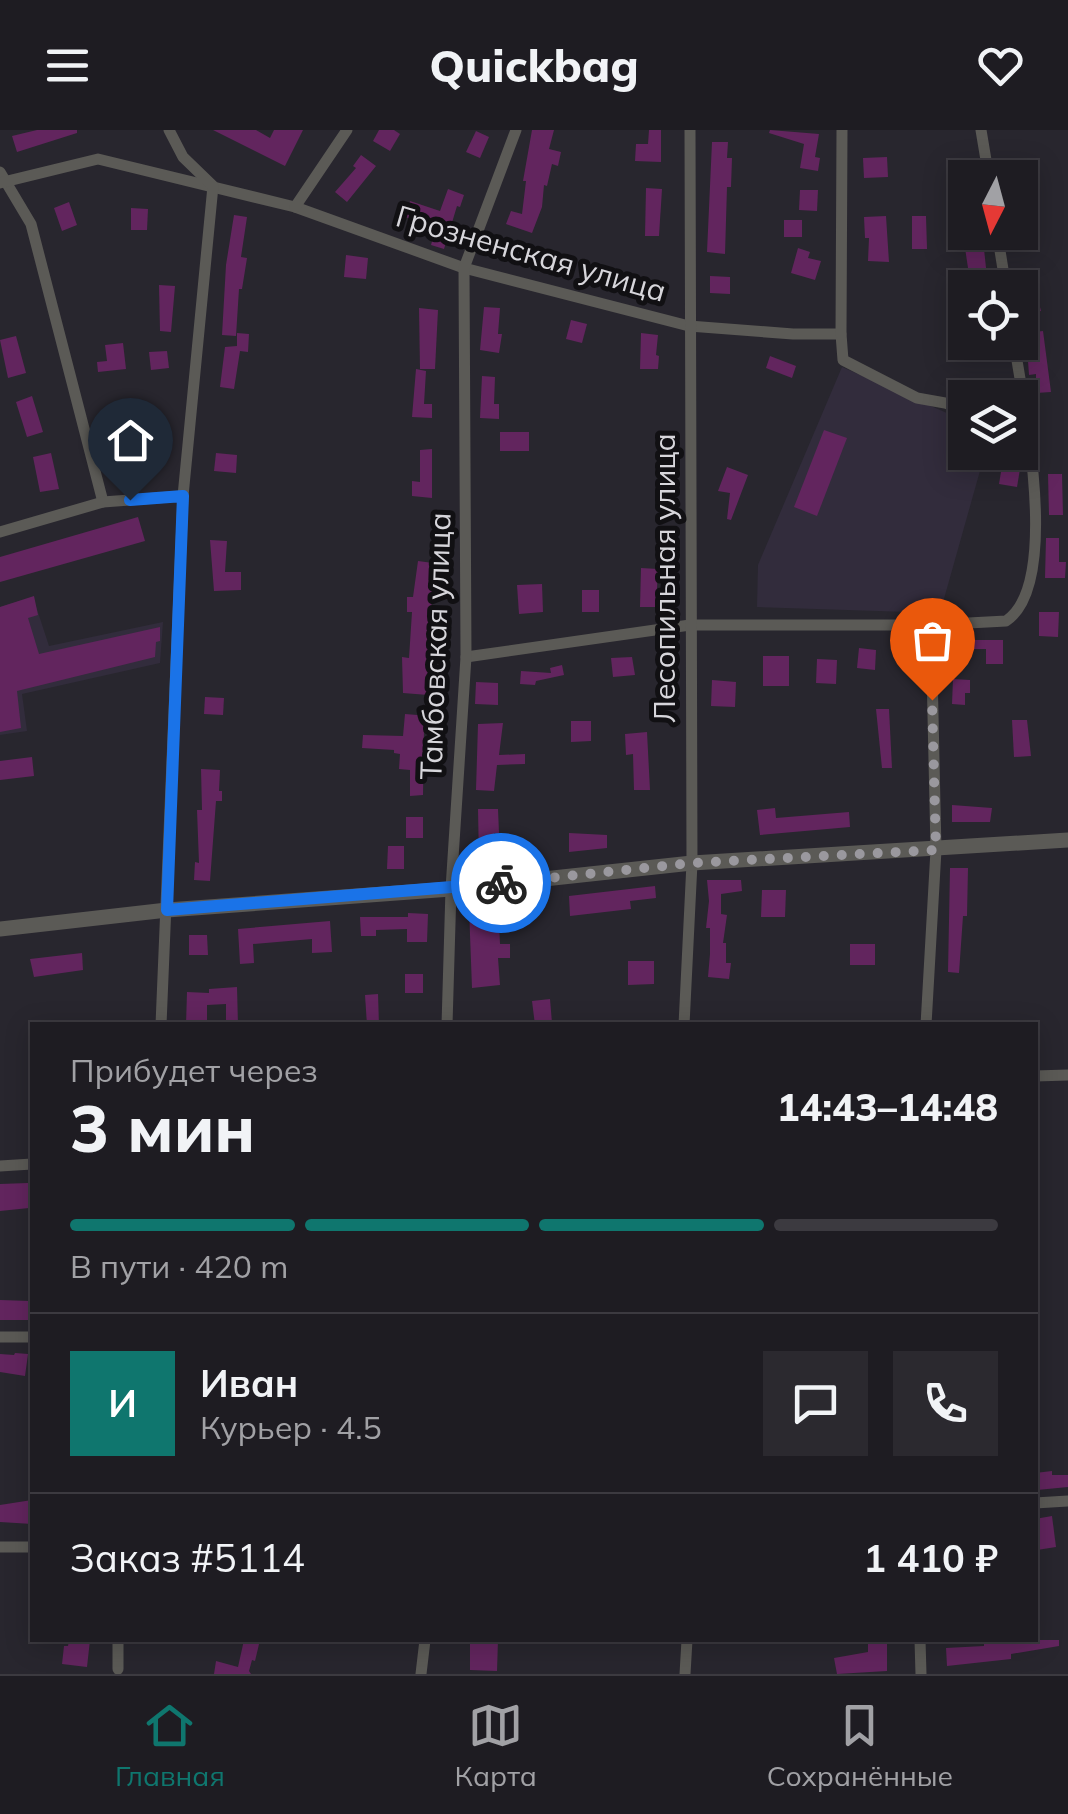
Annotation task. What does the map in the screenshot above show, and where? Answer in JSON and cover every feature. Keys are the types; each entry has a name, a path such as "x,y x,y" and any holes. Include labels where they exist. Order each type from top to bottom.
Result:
{"street":[{"path":"161,1022 183,496 213,186 183,157 169,130"},
{"path":"295,206 347,130"},
{"path":"464,268 516,130"},
{"name":"Лесопильная улица","path":"684,1022 692,863 690,130"},
{"path":"842,130 843,360 917,398 948,403"},
{"path":"982,130 986,160"},
{"name":"Грозненская улица","path":"2,179 98,160 295,206 464,268 689,326 841,334"},
{"path":"2,179 32,224 103,502"},
{"name":"Тамбовская улица","path":"447,1022 451,888 466,656 464,268"},
{"path":"466,656 690,624 994,624 1015,615 1025,599 1035,542 1033,470"},
{"path":"0,532 103,502 183,496"},
{"path":"926,1022 936,850 931,624"},
{"path":"0,930 167,910 451,888 692,863 1068,840"},
{"path":"1038,1076 1068,1075"},
{"path":"0,1166 30,1164"},
{"path":"0,1337 30,1338"},
{"path":"1038,1504 1068,1501"},
{"path":"0,1548 30,1547"},
{"path":"118,1642 118,1669"},
{"path":"421,1674 425,1642"},
{"path":"684,1674 687,1642"},
{"path":"920,1642 921,1674"}],"shaded area":[{"path":"842,367 948,414 948,470 980,470 940,613 757,607 758,565"},
{"path":"33,597 49,646 163,622 160,663 22,694 27,731 0,735 0,607"}],"building":[{"path":"37,130 77,133 17,152 12,136"},
{"path":"213,130 256,130 270,138 274,130 303,130 285,166"},
{"path":"379,130 400,134 390,151 373,141"},
{"path":"532,130 554,130 549,149 561,152 558,166 552,164 547,186 544,185 542,207 532,233 506,224 511,211 522,214"},
{"path":"649,130 661,130 661,162 635,161 636,144 648,144"},
{"path":"770,130 819,134 815,157 820,158 818,171 800,168 804,144 769,133"},
{"path":"476,131 489,137 480,158 466,152"},
{"path":"712,142 728,142 727,158 732,158 725,254 707,252"},
{"path":"361,155 376,166 347,202 335,192 356,168 353,166"},
{"path":"887,157 888,177 864,178 863,158"},
{"path":"646,188 662,189 659,236 645,236"},
{"path":"448,189 464,195 444,249 431,245 436,227 405,217 410,201 440,211"},
{"path":"800,190 818,190 817,211 799,210"},
{"path":"69,202 77,225 62,231 54,208"},
{"path":"131,208 148,209 147,230 131,230"},
{"path":"234,215 247,217 241,257 247,258 239,289 236,336 222,335"},
{"path":"886,216 889,262 868,261 869,238 865,238 864,217"},
{"path":"912,216 926,216 927,249 912,249"},
{"path":"784,220 802,220 802,237 784,237"},
{"path":"798,248 810,252 808,258 821,261 815,280 791,273"},
{"path":"965,250 984,250 986,270 968,270"},
{"path":"346,255 368,258 366,279 344,277"},
{"path":"710,276 730,277 730,294 710,293"},
{"path":"159,285 175,286 171,332 160,331"},
{"path":"484,307 500,308 499,353 480,350"},
{"path":"419,308 438,310 435,369 420,369"},
{"path":"571,320 587,324 582,343 566,339"},
{"path":"1043,331 1051,392 1038,393 1036,374 1029,375 1028,360 1038,360 1038,332"},
{"path":"237,333 249,334 248,352 240,351 234,389 220,387 225,347 237,346"},
{"path":"641,333 658,335 658,369 640,369"},
{"path":"16,336 26,373 8,378 0,340"},
{"path":"123,343 126,369 98,372 97,362 107,361 105,345"},
{"path":"167,351 169,368 151,370 149,352"},
{"path":"770,356 796,366 792,378 766,368"},
{"path":"416,369 426,371 424,404 432,404 432,418 412,417"},
{"path":"482,376 495,377 494,404 499,404 499,419 480,418"},
{"path":"32,396 43,432 27,437 16,402"},
{"path":"824,430 847,438 817,516 794,507"},
{"path":"500,432 529,432 529,451 500,451"},
{"path":"135,437 144,466 125,472 116,444"},
{"path":"432,449 432,498 412,496 412,481 420,482 420,450"},
{"path":"51,453 59,489 40,492 33,457"},
{"path":"216,453 237,455 236,473 214,471"},
{"path":"727,467 748,475 731,520 727,519 730,493 718,491"},
{"path":"1001,470 1020,470 1017,487 999,484"},
{"path":"1048,474 1062,474 1063,515 1049,515"},
{"path":"138,517 145,541 0,582 0,557"},
{"path":"1046,538 1059,538 1059,562 1066,562 1065,578 1045,578"},
{"path":"210,540 227,541 225,572 241,572 241,590 214,591"},
{"path":"418,561 433,563 428,695 403,693 402,657 409,658 412,612 407,612 407,597 413,597"},
{"path":"641,568 658,569 656,607 640,607"},
{"path":"542,584 543,612 519,614 517,585"},
{"path":"582,590 599,590 599,612 582,612"},
{"path":"34,596 38,615 28,618 39,654 160,627 160,641 156,642 155,657 17,691 21,728 0,732 0,607"},
{"path":"1039,612 1059,612 1058,637 1039,636"},
{"path":"954,635 969,636 969,640 1003,640 1003,664 986,664 986,649 953,649"},
{"path":"859,648 876,650 875,670 857,668"},
{"path":"763,656 789,656 789,686 763,686"},
{"path":"632,657 635,675 613,677 611,658"},
{"path":"817,659 837,660 836,684 816,683"},
{"path":"562,665 564,675 536,681 535,685 520,684 521,671 551,673 550,668"},
{"path":"953,679 970,680 965,705 952,704"},
{"path":"712,680 736,682 735,707 711,706"},
{"path":"476,682 498,683 498,705 475,704"},
{"path":"205,697 224,698 223,715 204,714"},
{"path":"876,709 889,709 892,768 882,768"},
{"path":"405,714 430,716 428,730 424,729 423,795 410,796 410,770 399,769 400,754 394,750 362,748 363,735 403,736"},
{"path":"1012,720 1027,720 1031,756 1014,757"},
{"path":"571,721 591,721 591,741 571,742"},
{"path":"503,723 499,755 525,754 525,764 497,765 494,791 476,790 478,724"},
{"path":"647,732 650,790 634,790 633,754 626,755 625,734"},
{"path":"32,757 34,776 0,780 0,761"},
{"path":"201,769 220,770 222,791 222,801 216,801 210,881 194,880 195,862 199,863 197,810 202,810"},
{"path":"952,805 992,808 990,822 952,822"},
{"path":"775,808 776,818 849,812 850,827 760,835 757,810"},
{"path":"478,809 498,809 499,833 494,833 497,858 479,860"},
{"path":"406,817 423,817 423,838 406,838"},
{"path":"569,833 607,835 607,848 569,852"},
{"path":"388,846 404,846 404,869 387,869"},
{"path":"950,868 968,868 967,916 963,916 959,973 948,972"},
{"path":"707,880 741,880 742,891 721,894 721,914 727,915 723,943 726,963 731,963 729,979 708,977"},
{"path":"655,886 656,898 630,901 631,909 570,916 569,896"},
{"path":"762,890 786,890 785,917 761,917"},
{"path":"498,904 500,944 510,944 510,958 498,958 500,985 472,988 469,908"},
{"path":"408,913 428,914 427,942 407,942 407,929 376,930 376,936 361,936 360,917 408,917"},
{"path":"330,921 332,952 312,953 312,939 253,944 254,963 240,964 238,929"},
{"path":"189,935 207,935 208,955 189,955"},
{"path":"850,944 875,944 875,965 850,965"},
{"path":"82,953 83,970 34,977 30,959"},
{"path":"628,961 654,961 654,984 628,985"},
{"path":"405,974 423,974 423,993 405,993"},
{"path":"237,987 238,1022 226,1022 226,1004 207,1005 207,1022 186,1022 187,992 209,993 209,989"},
{"path":"378,994 379,1022 367,1022 365,995"},
{"path":"550,999 552,1022 535,1022 532,1001"},
{"path":"28,1183 29,1208 0,1211 0,1184"},
{"path":"0,1300 30,1301 30,1320 0,1320"},
{"path":"0,1354 28,1354 25,1376 0,1372"},
{"path":"1038,1473 1068,1475 1068,1487 1038,1490"},
{"path":"30,1500 30,1524 0,1522 0,1505"},
{"path":"1052,1516 1056,1547 1038,1550 1038,1518"},
{"path":"1059,1640 1059,1646 1011,1654 1011,1659 947,1666 946,1648 984,1646 984,1642"},
{"path":"69,1642 90,1642 87,1667 62,1664 64,1646"},
{"path":"244,1642 260,1642 251,1674 214,1674 216,1661 238,1667"},
{"path":"470,1642 498,1642 497,1671 470,1670"},
{"path":"868,1642 887,1642 887,1671 837,1674 834,1658 868,1652"}],"way so far":[{"path":"501,883 692,863 936,850 932,700"}],"route":[{"path":"130,500 183,496 167,910 501,883"}]}
